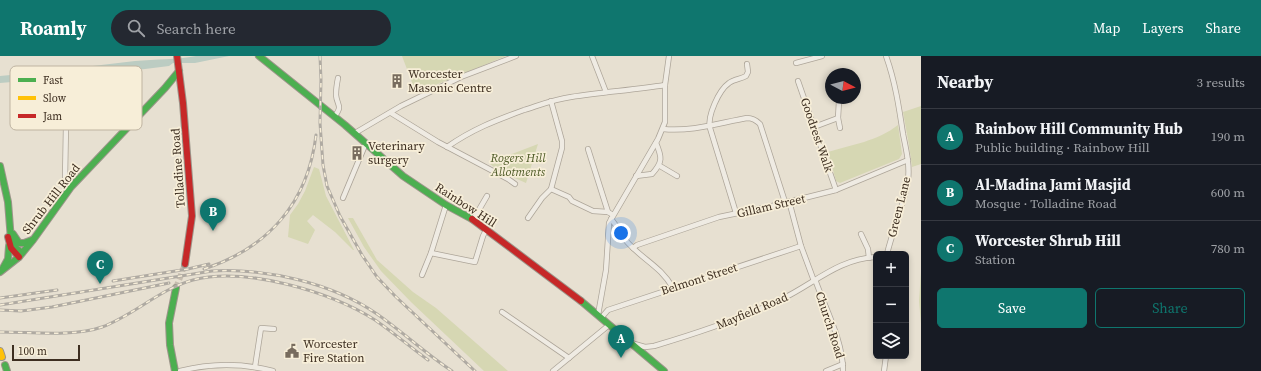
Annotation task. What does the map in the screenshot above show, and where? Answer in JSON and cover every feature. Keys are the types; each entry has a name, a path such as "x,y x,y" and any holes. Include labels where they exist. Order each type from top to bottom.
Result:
{"main road":[{"name":"Tolladine Road","path":"177,56 184,103 192,216 185,264"},
{"name":"Rainbow Hill","path":"259,56 313,101 335,116 403,176 446,205 473,220 570,292 664,371"},
{"name":"Shrub Hill Road","path":"142,112 165,88 179,69"},
{"name":"Shrub Hill Road","path":"1,271 20,255 34,240 71,187 125,130"},
{"path":"0,166 3,174 13,236 16,241 24,244 34,240"},
{"path":"1,271 8,259 9,213"},
{"path":"9,230 11,240 20,255"},
{"path":"9,244 12,251 20,255"},
{"path":"175,371 170,345 169,322 176,288"}],"street":[{"path":"355,134 401,106 461,77 516,56"},
{"path":"592,56 606,92"},
{"path":"600,316 606,270 608,228 612,217 663,129 665,122 665,85 669,56"},
{"path":"796,63 822,56"},
{"name":"Green Lane","path":"886,56 894,81 908,160 908,180 888,251"},
{"path":"736,213 709,126 709,118 720,93 728,84 746,76 748,72 747,64"},
{"path":"335,116 340,110 336,96 338,78"},
{"name":"Goodrest Walk","path":"798,81 836,190"},
{"path":"447,147 462,136 487,123 550,101 665,85"},
{"path":"528,218 542,198 551,190 562,148 562,141 550,101"},
{"path":"839,104 838,118 840,128"},
{"path":"390,113 447,147 515,184"},
{"name":"Church Road","path":"709,126 747,118 757,120 760,124 787,202 800,246 814,281 816,282 836,336 842,354 843,371"},
{"path":"814,127 838,118"},
{"path":"663,129 676,130 709,126"},
{"path":"66,130 65,180 71,187"},
{"path":"343,198 366,143"},
{"path":"636,176 652,174 660,166 661,154 656,143"},
{"path":"588,149 608,212 623,238 660,270 667,277 673,288"},
{"name":"Gillam Street","path":"633,248 637,245 719,217 836,190 908,160"},
{"path":"660,166 677,176"},
{"path":"551,190 569,197 572,201 593,210 608,212"},
{"path":"473,220 487,196"},
{"path":"422,275 431,253 446,205"},
{"path":"431,253 475,262 486,230"},
{"path":"861,234 868,249 869,258"},
{"name":"Belmont Street","path":"600,316 608,310 800,246"},
{"name":"Mayfield Road","path":"629,342 645,347 654,346 718,326 784,298 824,274 846,263 873,257"},
{"path":"502,312 569,358"},
{"path":"553,371 609,325"},
{"path":"255,367 261,328 274,329"},
{"path":"884,371 886,359"},
{"path":"180,371 218,364 255,367 272,371"},
{"path":"826,371 843,364"},
{"path":"558,367 564,371"}],"green space":[{"path":"402,56 506,56 416,93"},
{"path":"921,106 921,164 912,167 903,112"},
{"path":"898,125 902,154 899,159 840,183 836,181 828,152 873,139"},
{"name":"Rogers Hill Allotments","path":"538,144 526,183 499,171 490,164 499,159"},
{"path":"314,167 319,169 326,196 354,250 335,232 313,215 307,221 315,230 308,244 288,237 290,215 305,191"},
{"path":"348,218 353,218 377,260 413,292 436,308 508,371 484,371 411,302 381,271 364,247"},
{"path":"921,272 921,324 919,301"}],"shaded area":[{"path":"229,56 195,63 173,63 169,66 142,69 142,66 93,66 135,61"},
{"path":"10,75 10,82 0,83 0,76"}],"tunnel":[{"path":"176,288 185,264"}],"railway":[{"path":"320,56 320,123 323,165 327,186 340,216 362,255 377,277 395,296 475,371"},
{"path":"204,269 227,260 247,249 281,220 294,202 304,182 312,159 316,135"},
{"path":"113,281 188,269 209,264"},
{"path":"0,305 212,271 255,272 277,275 320,286 359,303 387,321 452,371"},
{"path":"0,332 66,333 91,330 114,322 169,289 181,284 193,280 237,276 287,284 312,291 335,300 375,320 428,360"},
{"path":"0,310 21,311 52,307 169,283"},
{"path":"0,298 57,290"}],"traffic: fast":[{"path":"259,56 345,125 403,176 446,205 472,219"},
{"path":"142,112 179,71"},
{"path":"0,272 19,257 71,187 125,130"},
{"path":"0,166 8,202 11,240 16,248 22,253"},
{"path":"13,234 19,243 32,240"},
{"path":"3,268 8,259 9,246"},
{"path":"175,371 170,345 169,323 176,288"},
{"path":"581,301 664,371"},
{"path":"5,365 7,371"}],"traffic: slow":[{"path":"0,351 2,357"}],"traffic: jam":[{"path":"177,56 183,103 192,216 185,264"},
{"path":"472,219 581,301"},
{"path":"8,237 11,248 19,257"}],"place":[{"name":"Worcester Masonic Centre","path":"397,81"},
{"name":"Veterinary surgery","path":"357,153"},
{"name":"Al-Madina Jami Masjid","path":"213,231"},
{"name":"Worcester Shrub Hill","path":"100,284"},
{"name":"Worcester Fire Station","path":"292,351"},
{"name":"Rainbow Hill Community Hub","path":"621,358"}]}
